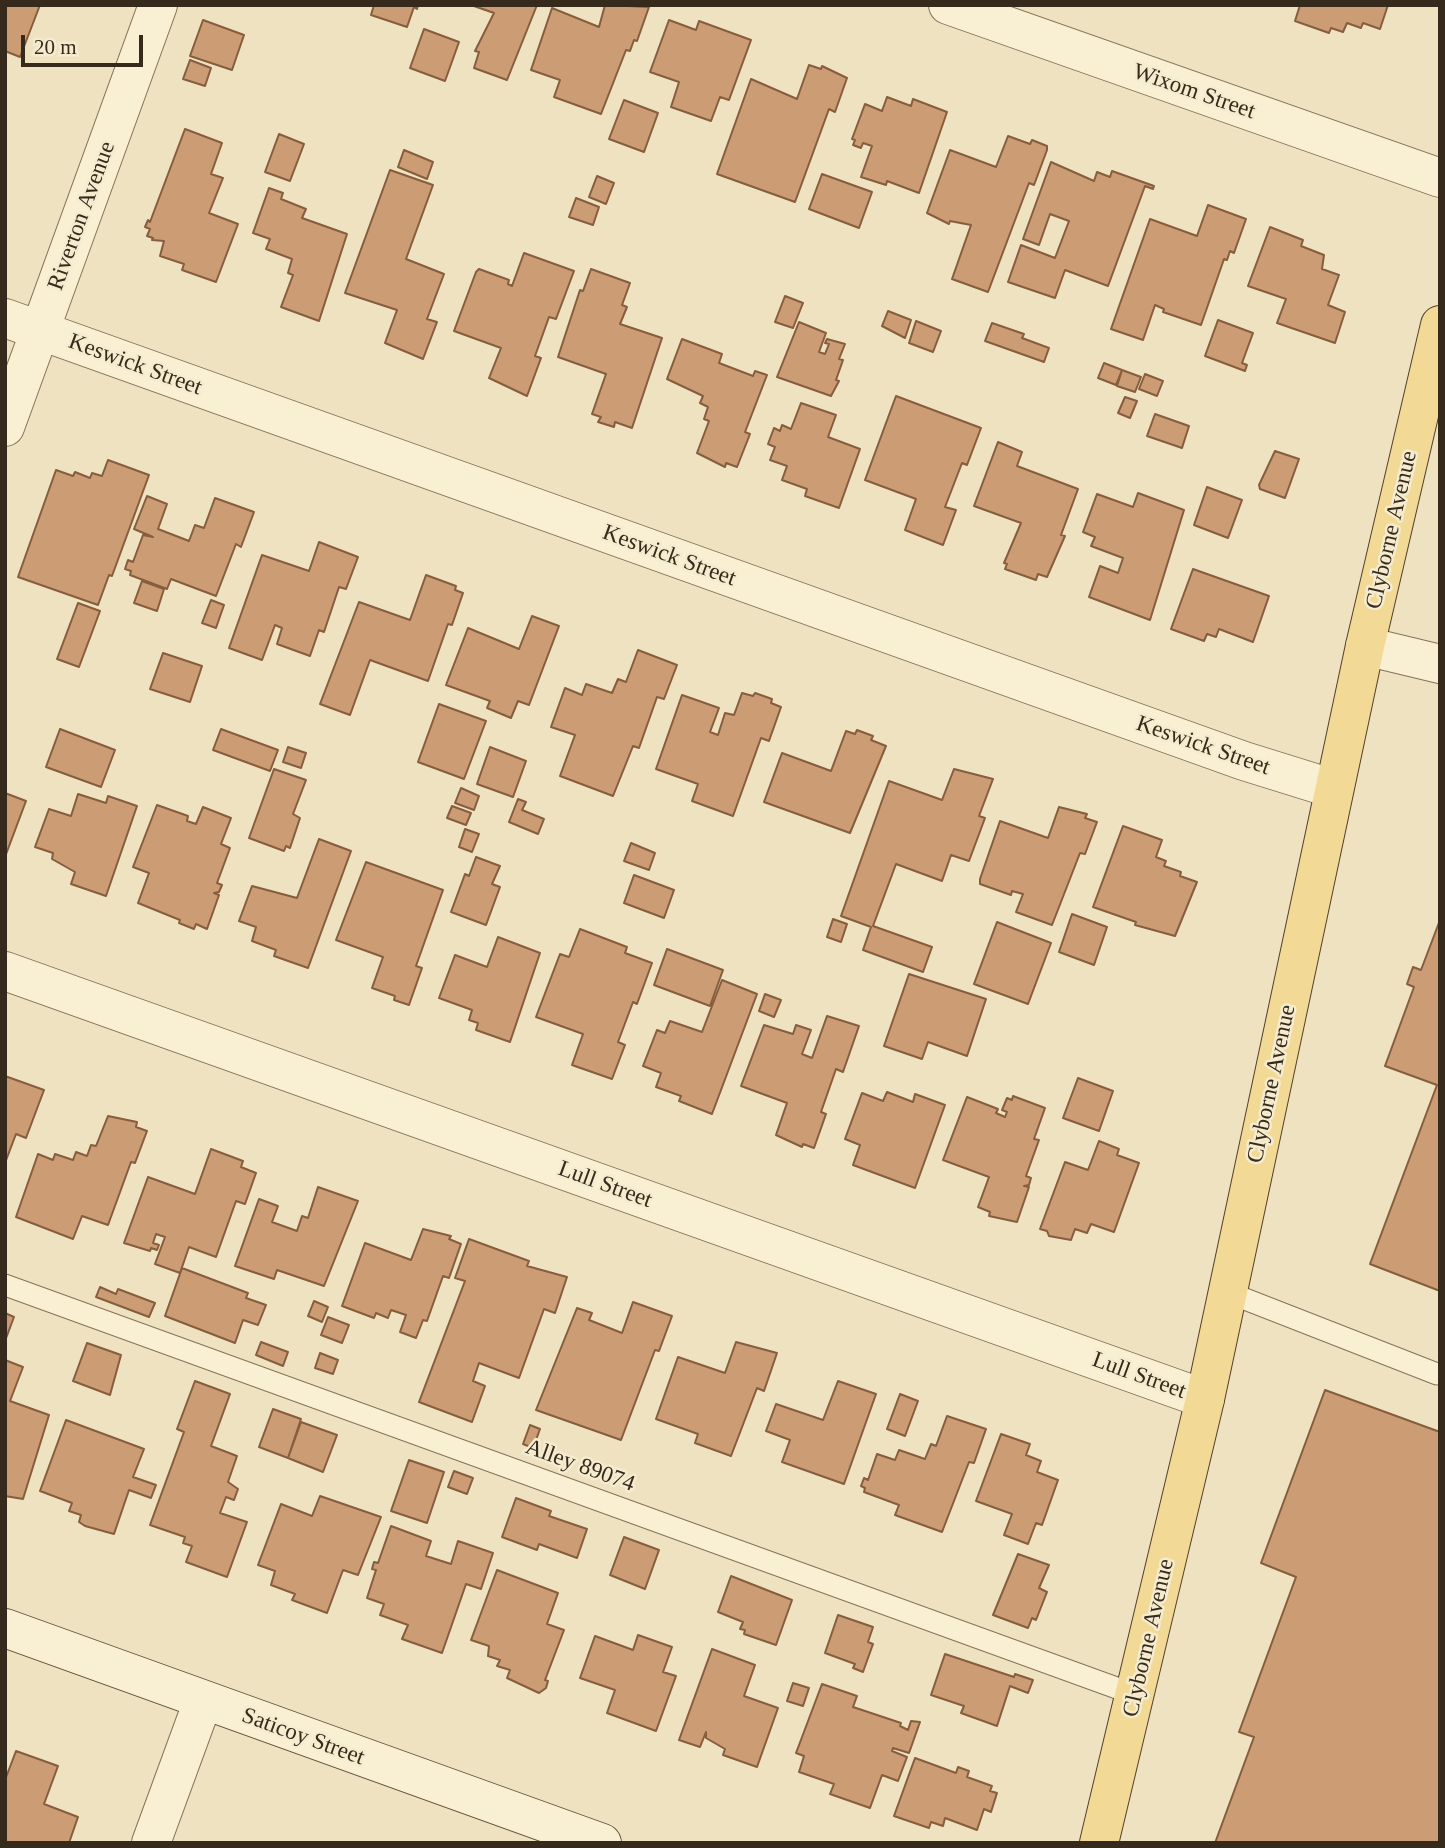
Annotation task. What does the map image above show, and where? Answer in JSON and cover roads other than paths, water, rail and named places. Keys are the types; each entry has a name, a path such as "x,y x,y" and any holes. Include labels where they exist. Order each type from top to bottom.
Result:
{"main road":[{"name":"Clyborne Avenue","path":"1099,1843 1205,1399 1365,646 1440,325"}],"street":[{"name":"Riverton Avenue","path":"5,427 23,324 158,5"},
{"name":"Wixom Street","path":"948,5 1440,178"},
{"name":"Keswick Street","path":"23,324 1217,752 1334,789"},
{"path":"1365,646 1440,664"},
{"name":"Lull Street","path":"5,971 1205,1399"},
{"name":"Saticoy Street","path":"5,1628 602,1843"},
{"path":"151,1843 203,1701"}],"lane":[{"name":"Alley 89074","path":"5,1285 1136,1695"},
{"path":"1227,1292 1437,1374"}]}
